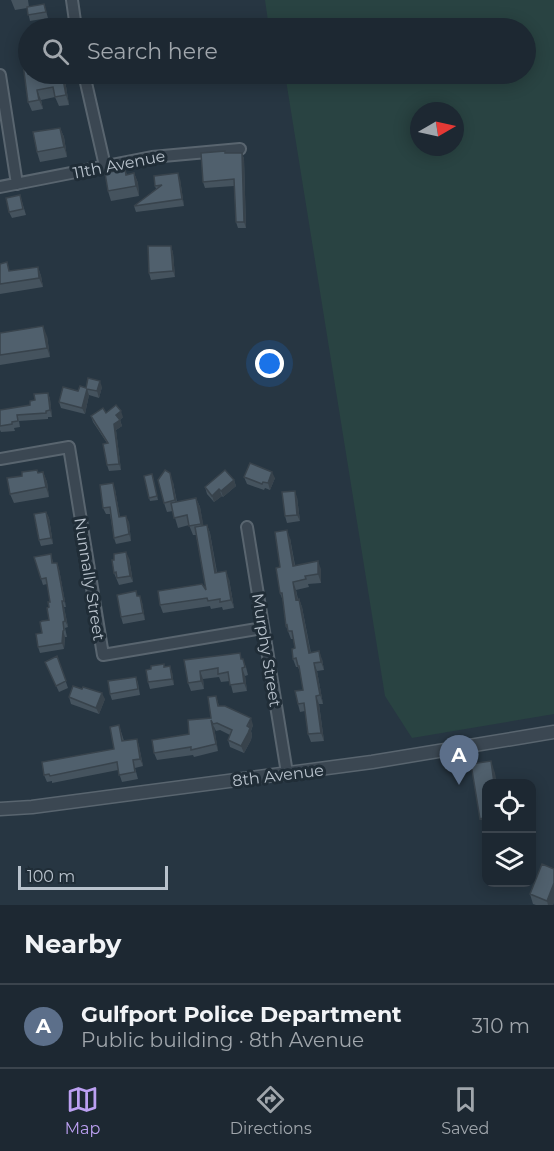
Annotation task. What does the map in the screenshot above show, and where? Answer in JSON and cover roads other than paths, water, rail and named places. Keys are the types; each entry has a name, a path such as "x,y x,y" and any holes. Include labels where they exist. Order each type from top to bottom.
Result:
{"street":[{"path":"72,0 75,18"},
{"path":"0,75 17,184"},
{"path":"86,84 105,166"},
{"name":"11th Avenue","path":"0,187 174,154 240,149"},
{"name":"Nunnally Street","path":"0,459 69,447 103,655 263,628"},
{"name":"Murphy Street","path":"247,527 287,773"},
{"name":"8th Avenue","path":"0,809 32,807 372,762 554,732"}],"place":[{"name":"Gulfport Police Department","path":"459,785"}]}
